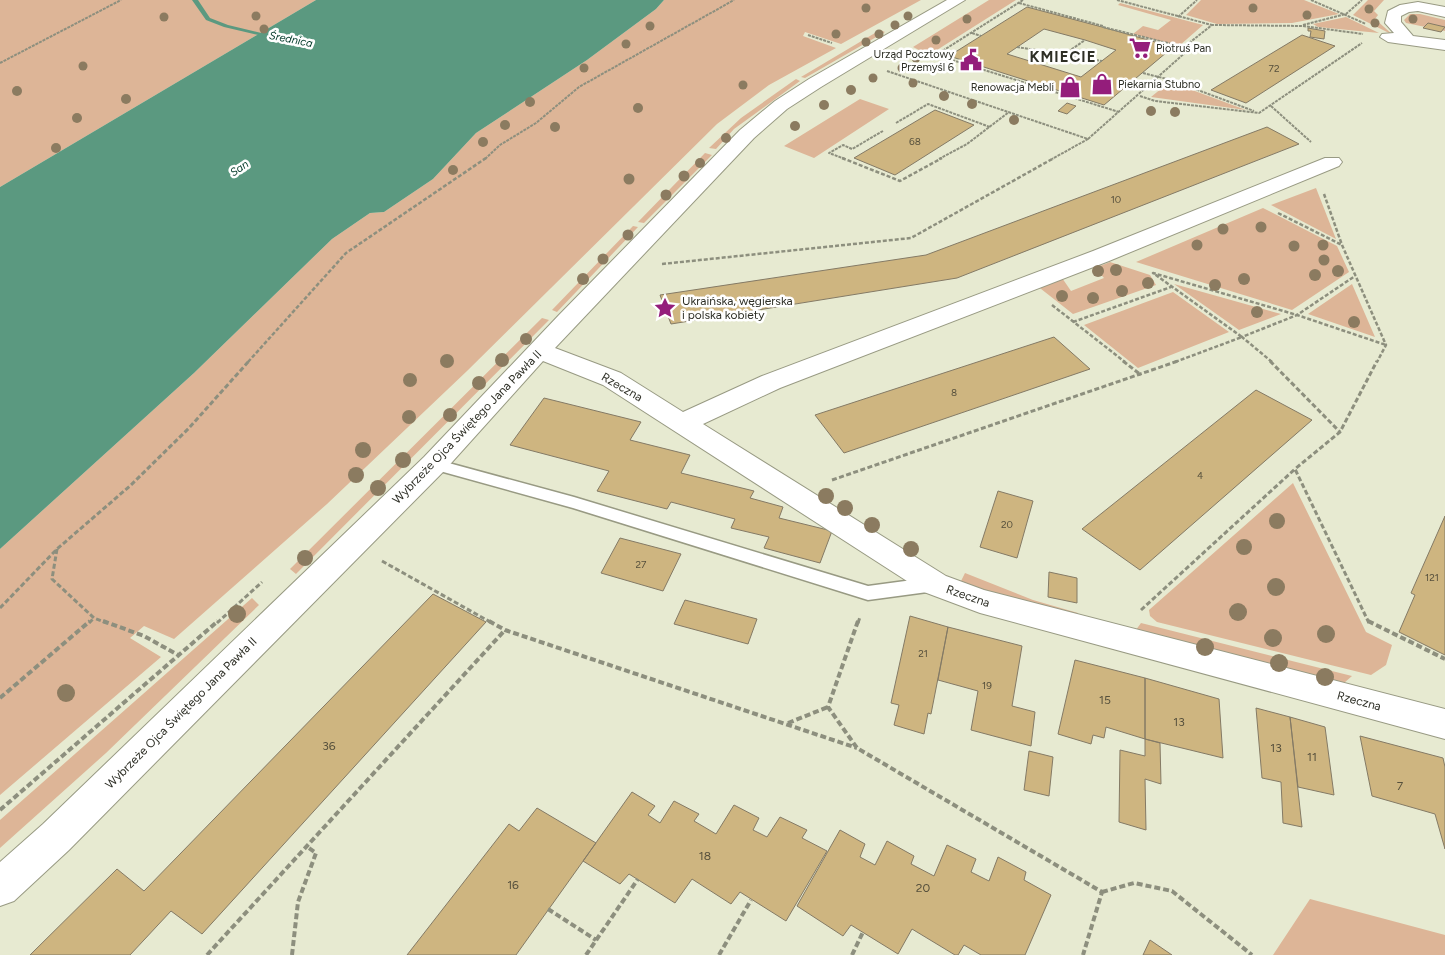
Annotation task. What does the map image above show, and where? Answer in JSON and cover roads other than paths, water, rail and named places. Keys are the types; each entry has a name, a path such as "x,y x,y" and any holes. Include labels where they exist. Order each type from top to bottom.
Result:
{"street":[{"name":"Wybrzeże Ojca Świętego Jana Pawła II","path":"0,887 56,837 434,464 541,351 567,320 725,155 774,111 814,83 958,0"},
{"path":"1405,40 1405,35 1393,23 1393,14 1401,8 1413,6 1445,12"},
{"path":"1387,37 1445,45"},
{"path":"681,423 771,382 1102,256 1332,162"},
{"name":"Rzeczna","path":"541,351 612,379 815,506 934,584 980,602 1445,724"}],"lane":[{"path":"434,464 574,503 868,592 934,584"}],"water":[{"name":"San","path":"316,0 664,0 656,9 587,60 476,133 433,179 384,212 370,213 332,239 194,373 0,549 0,187"}],"waterway":[{"name":"Średnica","path":"195,0 208,19 226,26 271,36"}],"place":[{"name":"Piotruś Pan","path":"1140,48"},
{"name":"Urząd Pocztowy Przemyśl 6","path":"971,60"},
{"name":"Piekarnia Stubno","path":"1102,84"},
{"name":"Renowacja Mebli","path":"1070,87"},
{"name":"Ukraińska, węgierska i polska kobiety","path":"665,308"}],"district":[{"name":"KMIECIE","path":"1063,57"}]}
